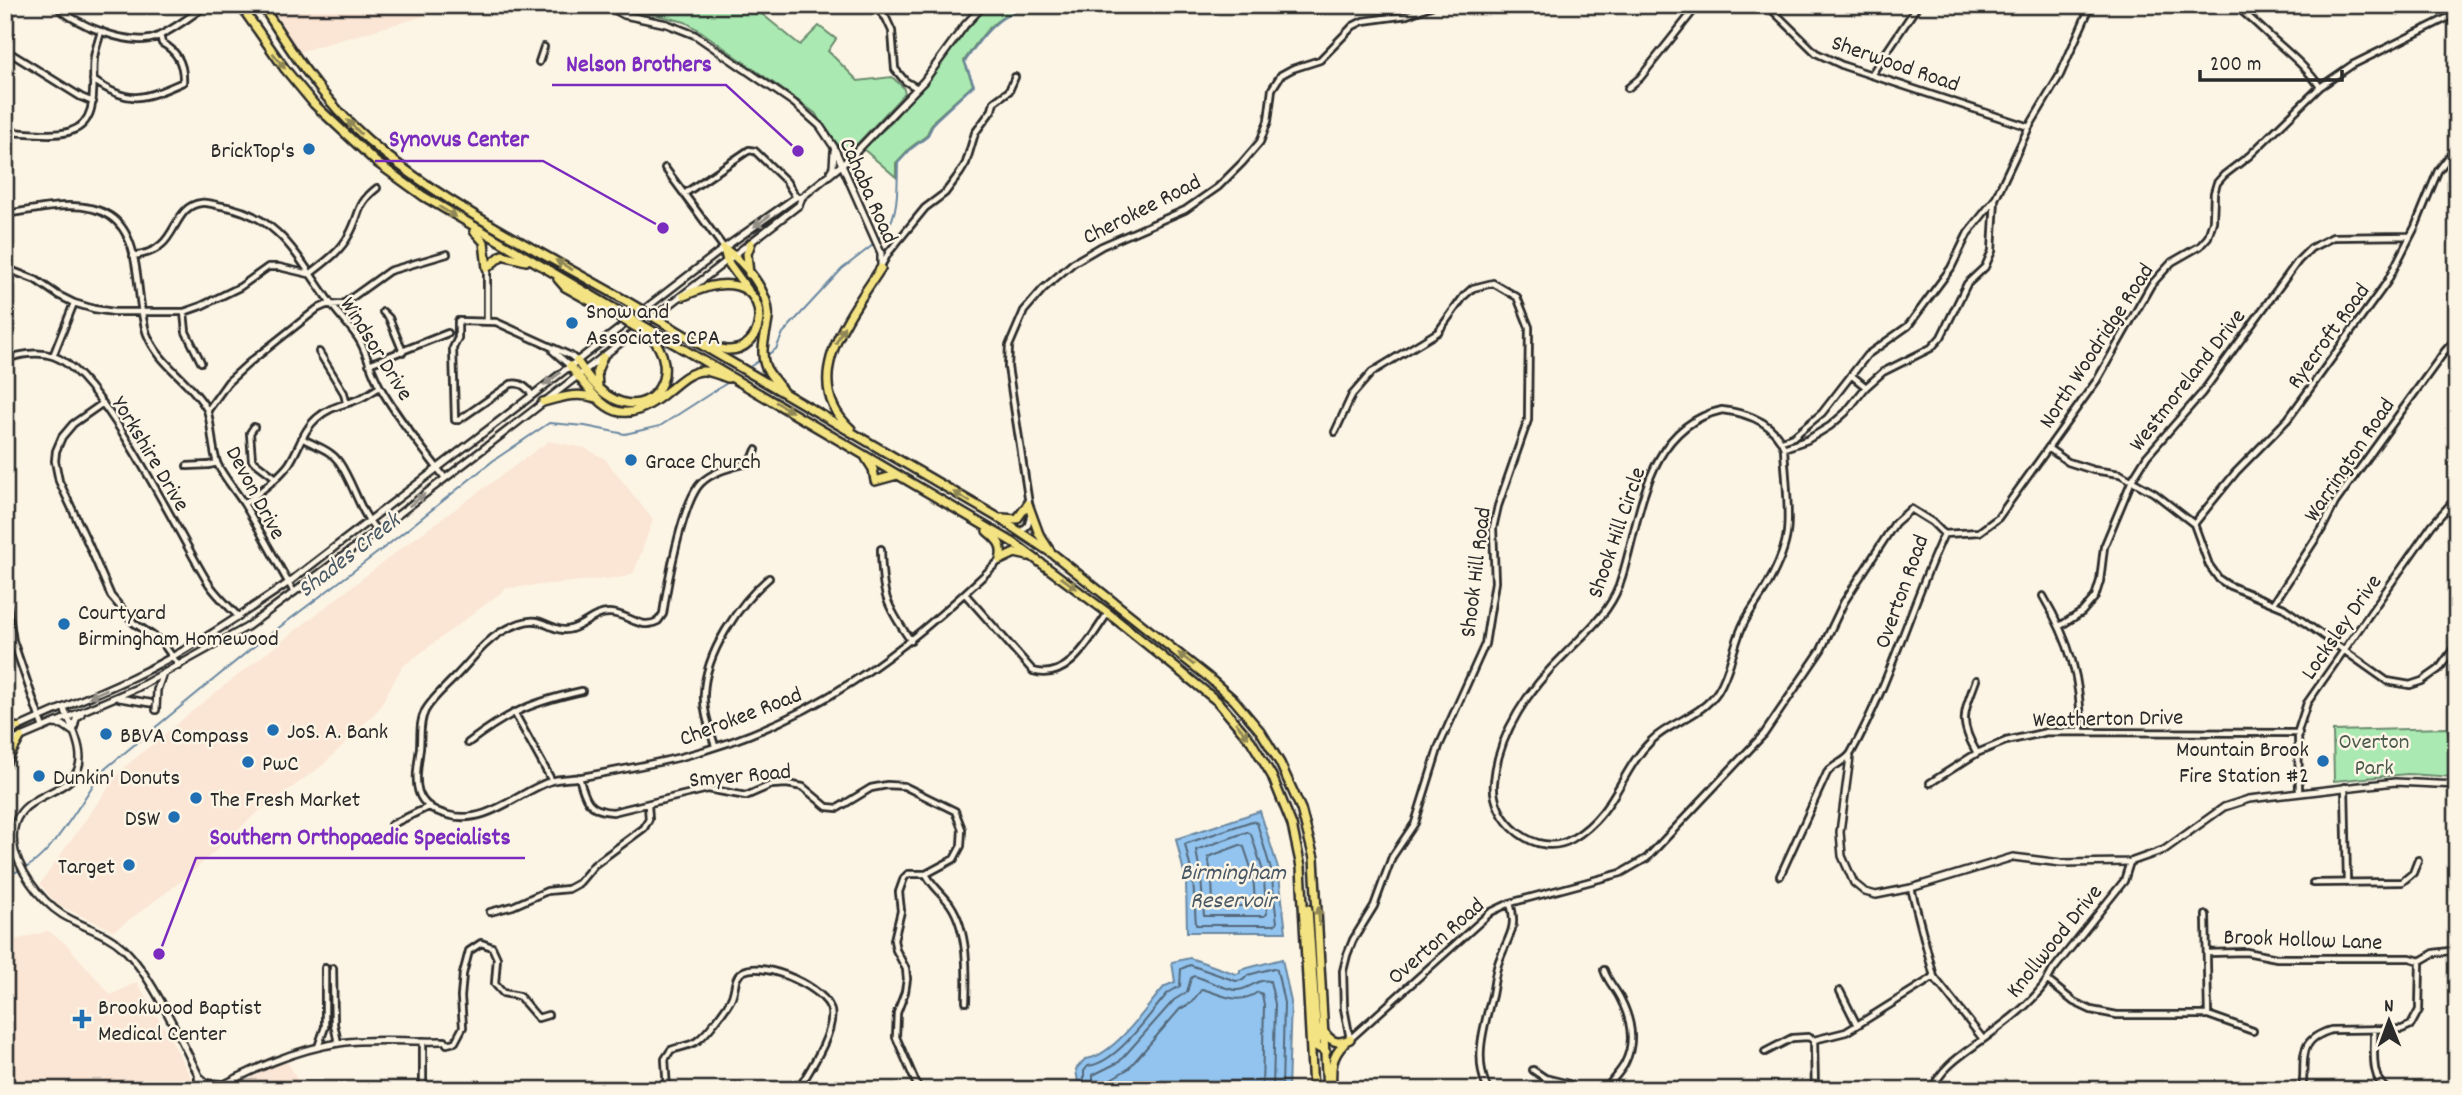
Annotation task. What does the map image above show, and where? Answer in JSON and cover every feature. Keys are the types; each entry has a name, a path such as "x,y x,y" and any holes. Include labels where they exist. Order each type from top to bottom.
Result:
{"highway":[{"path":"240,5 285,69 352,142 396,178 553,273 565,286 747,385 1033,557 1108,613 1217,701 1251,741 1282,798 1292,825 1310,925 1317,1047 1326,1052"},
{"path":"262,5 287,45 324,94 365,137 392,160 449,198 997,517 1053,554 1209,677 1243,711 1280,763 1301,808 1314,858 1330,1090"},
{"path":"467,223 484,243 487,268"},
{"path":"749,274 747,254 751,243"},
{"path":"691,338 727,350 736,349 750,342 758,329 758,304 727,261 724,248"},
{"path":"724,248 734,256 763,293 768,307 763,353 766,367 785,393"},
{"path":"487,268 502,255 538,264"},
{"path":"862,438 834,409 828,386 828,371 831,354 841,330 881,268"},
{"path":"684,296 707,287 725,284 739,286 749,292"},
{"path":"581,373 612,398 627,403 655,398 662,385 665,362 659,347 649,335 611,310"},
{"path":"598,388 597,371 603,357"},
{"path":"573,363 596,398"},
{"path":"543,402 572,394 583,394 596,398 617,411 642,410 681,380 693,373 707,371 747,385"},
{"path":"864,455 873,469 875,481 898,475"},
{"path":"916,486 936,494 1006,533 1020,533"},
{"path":"997,517 1017,519 1028,504"},
{"path":"1028,504 1039,534 1053,554"},
{"path":"970,517 1000,544 1000,560"},
{"path":"1000,560 1015,553 1033,557"},
{"path":"1301,867 1313,1090"},
{"path":"1317,1025 1320,1038 1325,1033"},
{"path":"1325,1033 1332,1041 1347,1042"},
{"path":"1330,1090 1334,1055 1347,1042"}],"main road":[{"name":"Cahaba Road","path":"606,5 625,15 667,24 695,35 794,103 820,126 834,147 881,253 881,268"},
{"path":"5,734 172,657 239,617 288,583 724,248 827,178 875,133 924,81 965,25 984,5"},
{"path":"827,178 833,167 834,147"},
{"path":"5,744 162,676 247,627 684,296 799,205 799,197"},
{"path":"156,710 157,690 162,676"},
{"path":"116,698 150,703"},
{"path":"64,708 80,758 76,772 70,781 22,807 15,818 12,832 15,851 40,895 56,911 103,933 123,948 150,987 206,1090"},
{"path":"73,732 76,719 83,711"},
{"path":"53,724 63,725 73,732"},
{"path":"5,727 19,727"},
{"path":"5,765 21,737"},
{"name":"Overton Road","path":"1850,757 1840,832 1842,856 1854,883 1865,892 1876,895 1911,888 2013,857 2061,863 2130,862 2164,850 2224,807 2249,799 2395,782 2457,785"},
{"path":"213,1090 268,1062 318,1047 338,1043 443,1041"}],"street":[{"path":"56,5 65,15 101,31 138,41 160,35 207,5"},
{"path":"874,5 886,18 892,31 895,69 905,81 916,88"},
{"name":"Cherokee Road","path":"1020,533 1030,519 1009,390 1008,367 1009,346 1024,311 1043,289 1073,263 1102,246 1185,210 1218,187 1260,142 1268,121 1272,89 1281,75 1320,60 1353,26 1363,21 1408,16 1433,5"},
{"path":"1628,88 1640,78 1698,5"},
{"name":"Sherwood Road","path":"1767,5 1816,52 1871,75 2029,127"},
{"path":"1871,75 1918,5"},
{"path":"1782,441 1793,437 1822,414 1867,355 1908,326 1951,268 1968,233 1995,200 2029,127 2060,75 2091,5"},
{"path":"2234,5 2310,72 2320,87"},
{"name":"North Woodridge Road","path":"1944,534 1972,534 1990,526 2008,505 2097,380 2151,285 2172,262 2200,246 2208,237 2213,221 2217,183 2306,103 2320,87 2352,65 2457,13"},
{"path":"5,132 73,131 82,125 91,113 94,55 101,31"},
{"path":"92,79 109,91 124,97 149,97 183,82 184,72 174,50 162,43 160,35"},
{"path":"539,62 544,47"},
{"path":"5,54 7,51 93,102"},
{"path":"881,268 889,252 925,208 945,193 960,173 966,163 975,133 992,110 994,102 1009,91 1015,77"},
{"name":"Ryecroft Road","path":"2194,524 2236,472 2288,419 2387,282 2438,171 2457,146"},
{"path":"684,194 749,150 755,151 799,197"},
{"path":"665,168 724,248"},
{"path":"5,268 36,280 74,303 104,311 184,312 240,287 268,267 310,274 337,252 351,233 360,204 377,188"},
{"path":"1784,448 1807,440 1830,426 1883,372 1931,348 1941,337 1967,284 1985,267 1992,251 1995,200"},
{"name":"Windsor Drive","path":"133,256 149,253 161,246 170,237 181,215 200,203 232,208 256,216 280,233 332,306 347,321 361,344 380,387 445,478"},
{"path":"5,214 81,207 111,216 124,229 131,242 140,311 154,348 166,366 208,410 228,382 317,309 326,305 343,304 389,271 447,254"},
{"name":"Westmoreland Drive","path":"2060,626 2082,612 2095,597 2104,547 2132,480 2147,456 2202,393 2298,261 2311,248 2333,237 2409,236"},
{"path":"487,268 487,321"},
{"name":"Shook Hill Road","path":"1335,432 1358,386 1389,361 1429,339 1473,288 1493,283 1517,297 1529,327 1529,406 1525,431 1498,506 1493,528 1495,582 1485,644 1439,746 1415,823 1392,857 1374,906 1347,955 1343,971 1347,1042"},
{"path":"5,360 28,354 53,356 74,303"},
{"path":"184,312 186,332 201,362"},
{"path":"383,312 389,318 403,352"},
{"path":"532,395 528,388 517,383 511,384 459,420 454,420 453,348 458,338 458,321 496,321 544,344 573,363"},
{"path":"369,364 447,332"},
{"name":"Warrington Road","path":"2274,603 2322,529 2335,503 2457,338"},
{"path":"319,352 344,393 346,402"},
{"name":"Yorkshire Drive","path":"53,356 72,370 115,419 209,584 239,617"},
{"path":"1851,375 1866,387"},
{"path":"244,504 289,463 302,438 320,415 346,402 355,401 380,387"},
{"path":"103,403 73,424 62,437 55,461 59,481 111,596 134,623 162,642 179,666"},
{"name":"Devon Drive","path":"208,410 209,432 216,463 244,504 295,593"},
{"name":"Shook Hill Circle","path":"1722,410 1755,417 1782,441 1787,532 1781,556 1769,584 1744,623 1726,677 1717,693 1695,715 1666,729 1651,741 1640,754 1610,804 1571,839 1554,844 1539,843 1523,837 1508,824 1499,809 1493,784 1508,731 1530,693 1590,631 1616,593 1628,560 1644,490 1652,471 1671,441 1692,421 1722,410"},
{"path":"254,427 250,433 252,460 275,478"},
{"path":"302,438 324,448 339,461 368,521 377,531"},
{"path":"2048,448 2068,462 2093,470 2120,474 2154,493 2194,524 2209,565 2219,579 2228,586 2274,603 2387,681 2410,685 2422,681 2440,669 2457,644"},
{"path":"391,825 430,806 417,790 415,777 424,713 435,696 457,676 483,644 521,623 534,620 559,630 571,629 601,613 613,613 643,625 658,621 663,614 671,561 699,484 722,470 751,462 756,450"},
{"path":"187,466 216,463"},
{"name":"Locksley Drive","path":"2299,792 2299,733 2307,702 2432,525 2457,497"},
{"name":"Overton Road","path":"1326,1052 1336,1050 1347,1042 1485,916 1510,903 1621,873 1647,858 1764,734 1821,650 1844,602 1895,523 1912,509 1944,534 1922,582 1897,652 1850,757"},
{"path":"881,549 884,596 911,641"},
{"name":"Cherokee Road","path":"430,806 451,816 471,816 492,811 552,781 647,765 715,746 809,709 853,684 911,641 1000,560"},
{"path":"715,746 704,703 706,676 718,644 738,611 769,578"},
{"path":"5,591 13,641 43,728"},
{"path":"965,594 1033,671 1044,675 1069,666 1108,613"},
{"path":"2043,596 2060,626 2077,674 2081,732"},
{"path":"1976,680 1964,714 1969,738 1977,753"},
{"path":"468,743 513,712 536,702 582,691"},
{"path":"513,712 552,781"},
{"name":"Weatherton Drive","path":"1930,783 1977,753 2016,738 2047,732 2299,733"},
{"path":"1780,876 1831,767 1850,757"},
{"name":"Smyer Road","path":"579,778 584,795 592,807 601,812 612,813 708,789 746,796 771,785 787,784 803,787 827,807 838,808 871,788 887,785 904,786 949,807 960,819 961,846 954,859 926,874 914,872 904,878 899,892 901,911 894,940 906,969 907,979 897,1013 896,1037 919,1090"},
{"path":"2345,787 2347,882"},
{"path":"490,912 513,906 547,891 568,889 579,883 594,865 644,828 649,819 648,805"},
{"path":"2313,883 2402,882 2413,873 2418,860"},
{"name":"Knollwood Drive","path":"1932,1090 1935,1082 1952,1062 2022,1009 2048,981 2053,970 2124,881 2130,862"},
{"path":"926,874 930,883 950,905 958,921 967,979 966,1002"},
{"path":"1911,888 1934,977 1983,1040"},
{"path":"1488,1090 1480,1060 1481,1035 1497,965 1514,927 1515,917 1510,903"},
{"path":"2206,915 2207,953"},
{"path":"443,1041 457,1038 463,1027 463,974 469,951 481,943 492,947 497,958 495,984 503,993 519,996 538,1018 548,1015"},
{"name":"Brook Hollow Lane","path":"2208,1015 2207,953 2246,952 2277,958 2410,958 2420,961 2434,953 2457,950"},
{"path":"2302,1090 2303,1054 2315,1036 2331,1030 2402,1029 2416,1019 2419,1010 2420,961"},
{"path":"318,1047 325,1027 325,968"},
{"path":"333,968 334,1024 338,1043"},
{"path":"667,1090 665,1059 671,1050 696,1042 730,1002 736,979 743,971 753,970 770,970 787,975 818,993 831,1010 831,1022 823,1044 798,1090"},
{"path":"1604,970 1608,982 1624,1006 1632,1039 1625,1063 1606,1090"},
{"path":"1765,1052 1792,1038 1808,1037 1814,1040 1846,1032 1934,977"},
{"path":"2048,981 2074,1002 2091,1010 2117,1015 2208,1015 2253,1031"},
{"path":"1840,991 1857,1025"},
{"path":"2374,1030 2376,1076 2381,1086 2388,1090"},
{"path":"1814,1040 1815,1090"},
{"path":"423,1041 423,1090"},
{"path":"1533,1070 1545,1079 1569,1084 1573,1090"},
{"path":"198,1075 207,1083 223,1085"},
{"path":"198,1075 198,1090"}],"shaded area":[{"path":"270,5 463,5 298,52"},
{"path":"549,441 585,448 605,459 653,520 634,572 626,577 507,588 402,667 378,710 323,765 253,816 187,877 114,931 57,904 40,884 121,770 201,704 403,547"},
{"name":"Brookwood Baptist Medical Center","path":"48,931 66,944 111,995 137,982 197,1090 5,1090 5,943"},
{"name":"Brookwood Baptist Medical Center","path":"288,1063 303,1090 229,1090 269,1068"}],"green space":[{"path":"617,5 751,5 800,45 819,26 836,39 828,51 858,81 892,77 903,87 905,93 858,143 845,151 815,113 702,32 685,22"},
{"path":"987,5 1025,5 995,23 976,44 964,61 973,85 934,120 926,136 896,163 896,177 862,148 889,125"},
{"name":"Overton Park","path":"2447,728 2453,748 2454,777 2408,774 2334,781 2333,731"}],"water":[{"name":"Birmingham Reservoir","path":"1260,811 1278,868 1286,932 1187,932 1186,881 1176,839"},
{"path":"1190,958 1236,974 1240,973 1240,970 1282,959 1291,1002 1288,1090 1079,1090 1076,1069 1085,1059 1107,1050 1118,1041 1165,986 1175,982 1172,962"}],"waterway":[{"name":"Shades Creek","path":"879,239 894,214 898,163 927,137 935,121 974,85 965,62 981,40 999,21 1024,5"},
{"name":"Shades Creek","path":"766,356 776,349 783,333 842,269 873,245"},
{"name":"Shades Creek","path":"751,366 760,360"},
{"name":"Shades Creek","path":"25,868 35,862 55,840 106,768 252,648 494,460 549,423 585,426 625,434 660,426 727,383"},
{"name":"Shades Creek","path":"5,877 20,870"}],"place":[{"name":"BrickTop's","path":"309,149"},
{"name":"Nelson Brothers","path":"798,151"},
{"name":"Synovus Center","path":"663,228"},
{"name":"Snow and Associates CPA","path":"572,323"},
{"name":"Grace Church","path":"631,460"},
{"name":"Courtyard Birmingham Homewood","path":"64,624"},
{"name":"JoS. A. Bank","path":"273,730"},
{"name":"BBVA Compass","path":"106,734"},
{"name":"Mountain Brook Fire Station #2","path":"2323,761"},
{"name":"PwC","path":"248,762"},
{"name":"Dunkin' Donuts","path":"39,776"},
{"name":"The Fresh Market","path":"196,798"},
{"name":"DSW","path":"174,817"},
{"name":"Target","path":"129,865"},
{"name":"Southern Orthopaedic Specialists","path":"159,954"},
{"name":"Brookwood Baptist Medical Center","path":"82,1019"}]}
